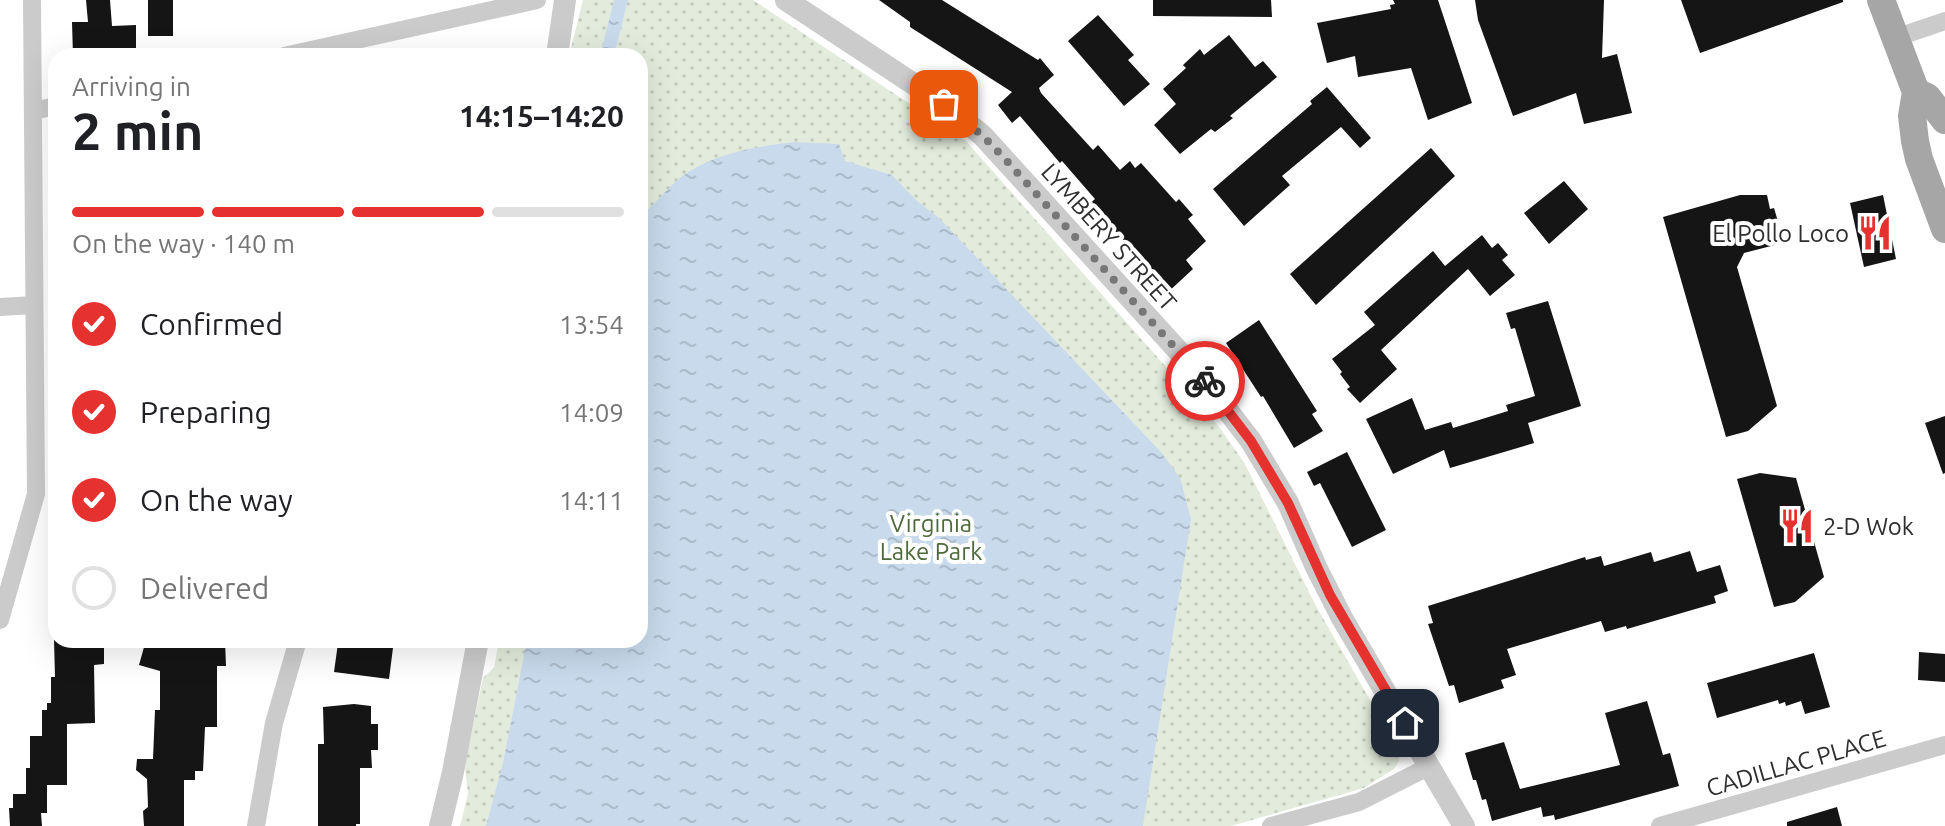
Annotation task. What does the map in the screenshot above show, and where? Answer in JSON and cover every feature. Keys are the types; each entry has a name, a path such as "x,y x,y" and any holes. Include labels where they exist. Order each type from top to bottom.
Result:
{"main road":[{"path":"1881,0 1916,92 1912,116 1915,141 1945,229"},
{"path":"1916,92 1927,97 1945,120"}],"street":[{"path":"0,620 36,494 32,0"},
{"path":"320,48 537,0"},
{"path":"558,48 565,0"},
{"name":"LYMBERY STREET","path":"786,0 944,104 983,136 1202,377 1251,441 1288,503 1336,607 1464,826"},
{"path":"1895,38 1945,21"},
{"path":"33,111 48,108"},
{"path":"0,307 34,305"},
{"path":"36,475 48,475"},
{"path":"256,826 274,723 296,648"},
{"path":"440,826 477,648"},
{"name":"CADILLAC PLACE","path":"1660,826 1945,745"},
{"path":"1271,826 1359,802 1430,766"}],"green space":[{"name":"Virginia Lake Park","path":"583,0 753,0 966,141 1220,428 1245,464 1316,606 1400,753 1394,769 1364,788 1231,826 460,826 468,794 465,768 481,687 483,678 494,668 498,648 648,648 648,48 571,48"}],"water":[{"path":"614,0 628,0 616,48 602,48"},
{"name":"Virginia Lake Park","path":"794,142 839,144 845,161 892,175 939,218 1161,452 1180,478 1191,519 1143,826 486,826 503,763 525,648 648,648 648,209 681,177 694,169 749,149"}],"building":[{"path":"86,0 110,0 112,26 136,25 136,48 73,48 72,22 88,22"},
{"path":"148,0 173,0 173,36 148,36"},
{"path":"879,0 942,0 1038,60 1040,58 1054,75 1039,88 1041,93 1093,150 1098,145 1120,170 1130,161 1135,168 1141,163 1176,202 1179,199 1193,215 1188,219 1206,241 1186,260 1193,269 1166,294 1127,251 1130,249 1108,223 1105,226 1088,205 1095,199 1062,161 1060,163 1020,116 1012,123 998,105 1012,92 910,27 910,22"},
{"path":"1153,0 1271,0 1272,17 1153,16"},
{"path":"1393,0 1438,0 1472,103 1428,120 1411,68 1358,77 1355,56 1327,63 1317,23 1391,9 1390,5 1395,4"},
{"path":"1475,0 1604,0 1602,58 1617,54 1632,113 1584,124 1576,93 1513,116 1478,20"},
{"path":"1681,0 1843,0 1843,2 1700,53"},
{"path":"1098,15 1134,55 1128,60 1150,84 1124,106 1068,41"},
{"path":"1229,35 1255,67 1263,61 1277,77 1230,116 1233,118 1215,132 1211,129 1180,154 1154,125 1176,104 1163,89 1186,68 1183,65 1200,49 1204,55"},
{"path":"1327,87 1371,138 1360,148 1341,127 1282,176 1290,185 1244,226 1213,189 1312,104 1310,101"},
{"path":"1431,148 1455,176 1316,305 1290,274"},
{"path":"1564,181 1588,209 1549,244 1524,213"},
{"path":"1740,195 1767,195 1770,209 1774,208 1779,225 1775,245 1744,253 1737,267 1777,406 1748,431 1726,437 1663,217"},
{"path":"1883,195 1896,259 1864,267 1850,203"},
{"path":"1482,235 1492,248 1498,243 1508,255 1502,260 1515,275 1490,296 1468,269 1381,350 1397,369 1360,403 1347,389 1350,387 1332,359 1375,325 1364,312 1433,251 1445,266"},
{"path":"1548,301 1581,406 1528,423 1534,443 1450,468 1444,450 1393,474 1366,419 1412,398 1425,430 1451,422 1453,428 1508,411 1506,405 1535,396 1515,328 1511,329 1506,313"},
{"path":"1259,320 1317,411 1312,414 1323,431 1294,448 1226,343"},
{"path":"1945,416 1945,473 1943,474 1925,423"},
{"path":"1347,452 1386,530 1352,547 1320,483 1314,486 1307,472"},
{"path":"1760,473 1796,478 1824,577 1795,602 1774,607 1737,479"},
{"path":"1690,551 1697,572 1720,565 1728,591 1714,596 1716,603 1627,629 1626,626 1605,632 1601,621 1507,649 1516,675 1501,680 1504,688 1459,703 1454,685 1449,686 1428,624 1433,623 1428,606 1585,557 1586,560 1601,556 1604,566 1651,552 1654,562"},
{"path":"54,648 104,648 104,664 94,665 95,723 67,724 67,785 47,785 47,813 41,813 42,826 10,826 9,808 13,808 13,794 26,794 30,736 42,736 42,710 47,710 47,703 51,703 51,677 55,677"},
{"path":"144,648 225,648 226,666 217,666 217,727 205,727 203,771 195,771 195,780 184,780 184,826 144,826 143,811 148,807 147,779 136,770 137,759 153,759 155,710 160,710 160,671 139,665"},
{"path":"337,648 393,648 389,679 334,672"},
{"path":"1919,652 1945,654 1945,682 1918,680"},
{"path":"1814,653 1830,707 1805,714 1801,701 1786,706 1785,702 1779,704 1778,700 1717,718 1707,683"},
{"path":"1647,701 1663,755 1670,753 1679,786 1555,820 1554,815 1543,817 1541,807 1492,821 1486,799 1482,800 1465,753 1504,742 1520,789 1620,765 1605,713"},
{"path":"371,706 371,724 378,724 378,750 371,750 372,768 360,768 360,824 318,826 318,744 324,744 323,707"},
{"path":"1837,807 1842,826 1787,826 1787,822"}],"way so far":[{"path":"944,104 1004,158 1205,381"}],"place":[{"name":"El Pollo Loco","path":"1875,233"},
{"name":"2-D Wok","path":"1797,526"}],"route":[{"path":"1205,381 1251,441 1288,503 1342,618 1405,723"}]}
